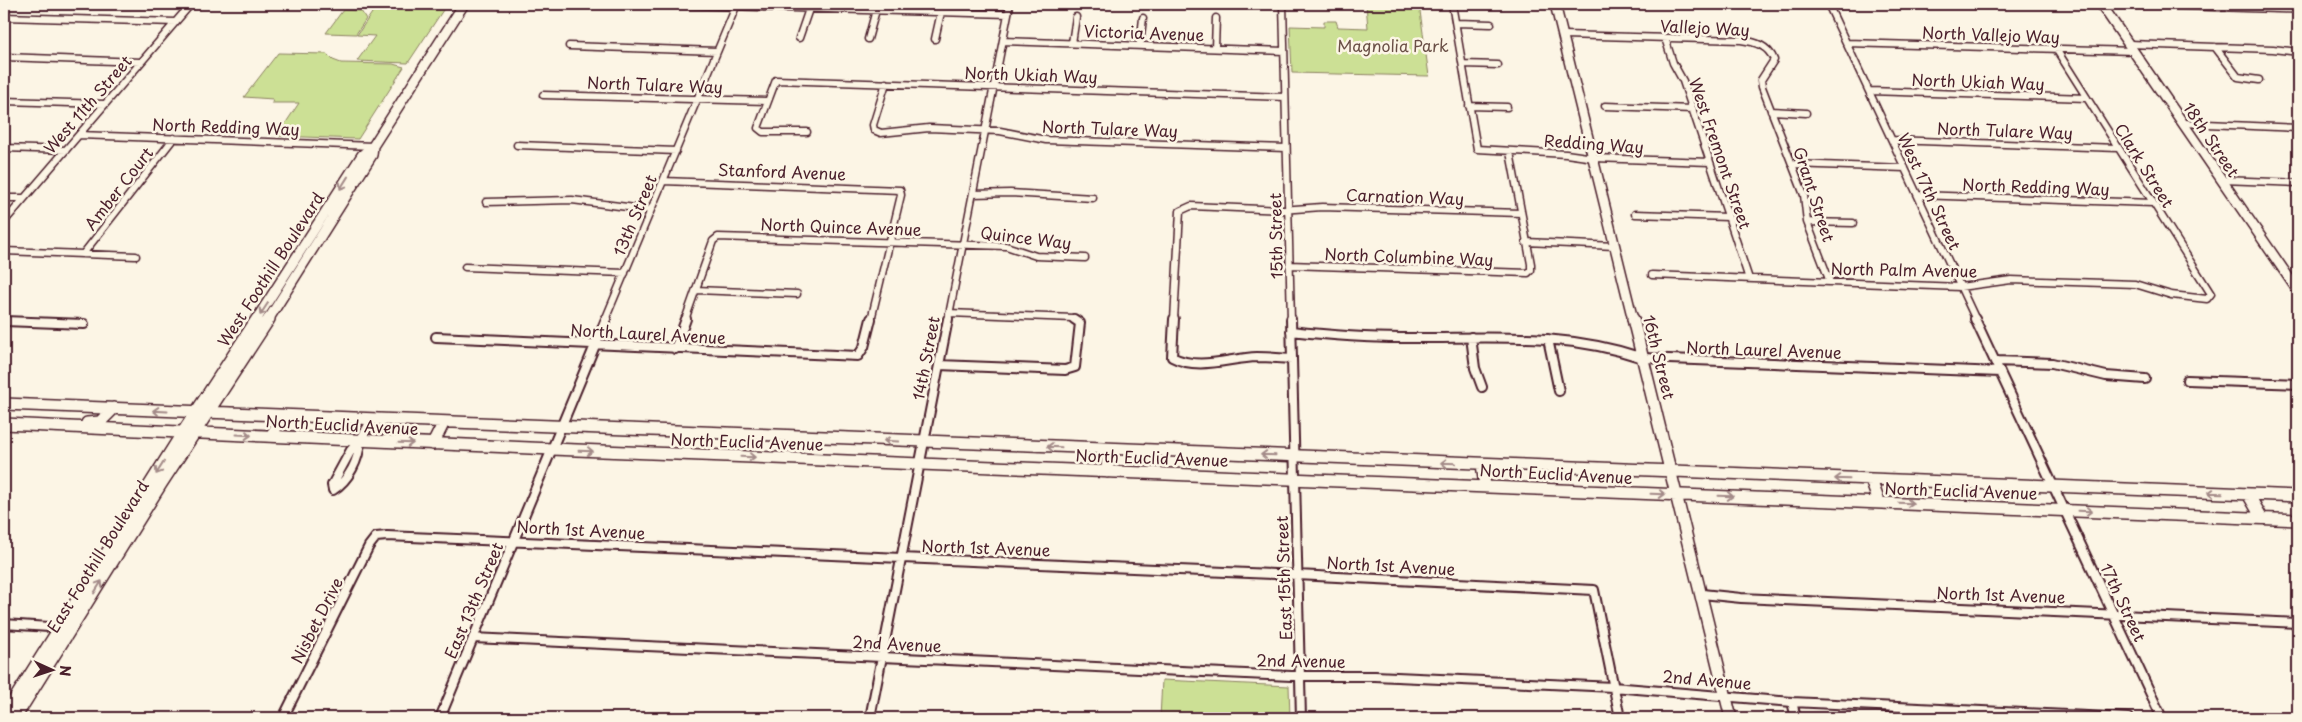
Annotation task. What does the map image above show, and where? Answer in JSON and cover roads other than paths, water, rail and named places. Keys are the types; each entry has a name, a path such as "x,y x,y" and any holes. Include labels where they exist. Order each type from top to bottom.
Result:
{"main road":[{"name":"West Foothill Boulevard","path":"209,413 372,155 374,146 464,4"},
{"name":"16th Street","path":"1556,4 1731,718"},
{"name":"18th Street","path":"2101,4 2298,291"},
{"path":"2165,4 2271,5 2298,8"},
{"name":"West Foothill Boulevard","path":"196,412 362,155 374,146"},
{"path":"284,296 281,292 298,263 300,253"},
{"name":"North Euclid Avenue","path":"4,404 924,443 2298,496"},
{"path":"29,425 60,421 96,423 107,417 114,408"},
{"name":"East Foothill Boulevard","path":"15,718 66,628 182,432 196,412"},
{"name":"East Foothill Boulevard","path":"4,716 66,628 209,413"},
{"path":"271,436 283,416"},
{"path":"433,444 444,422"},
{"name":"North Euclid Avenue","path":"4,424 360,441 2298,520"},
{"path":"1106,472 1108,449"},
{"path":"1482,464 1485,486"},
{"path":"1871,480 1879,502"},
{"path":"2248,494 2262,518"}],"street":[{"name":"West 11th Street","path":"4,222 191,4"},
{"path":"653,4 1008,14"},
{"name":"14th Street","path":"870,718 1010,4"},
{"name":"15th Street","path":"1283,4 1294,468"},
{"path":"1452,4 1469,106 1507,107"},
{"name":"West 17th Street","path":"1828,4 2059,498"},
{"name":"13th Street","path":"557,438 736,5"},
{"path":"799,38 809,8"},
{"path":"868,38 876,10"},
{"path":"935,39 941,12"},
{"path":"4,16 176,22"},
{"path":"1072,43 1076,17"},
{"path":"1140,45 1143,18"},
{"path":"1214,48 1216,18"},
{"path":"1456,23 1491,24"},
{"name":"Vallejo Way","path":"1563,35 1741,40 1763,46 1773,55 1774,60 1761,80 1762,88"},
{"name":"West Fremont Street","path":"1665,38 1673,63 1683,81 1693,109 1749,279"},
{"name":"Victoria Avenue","path":"1002,41 1284,50"},
{"name":"North Vallejo Way","path":"1847,43 2056,49 2215,47 2298,52"},
{"path":"569,46 717,51"},
{"path":"2215,47 2238,77 2259,80"},
{"name":"Clark Street","path":"2056,49 2211,294"},
{"path":"4,57 141,62"},
{"path":"1463,64 1498,65"},
{"name":"North Ukiah Way","path":"767,101 776,80 1285,97"},
{"name":"North Tulare Way","path":"886,83 873,125 874,130 881,133 914,129 985,130 1014,133 1046,140 1286,148"},
{"name":"Grant Street","path":"1762,88 1804,195 1807,222 1830,282"},
{"name":"North Ukiah Way","path":"1869,91 2087,98"},
{"name":"North Tulare Way","path":"543,95 767,101"},
{"path":"4,101 105,104"},
{"path":"767,101 758,128 763,132 807,132"},
{"name":"Redding Way","path":"1469,106 1477,150 1566,154 1594,158 1710,162"},
{"path":"1605,106 1693,109"},
{"path":"1771,111 1806,113"},
{"path":"2183,123 2298,128"},
{"name":"North Redding Way","path":"78,135 374,146"},
{"name":"Amber Court","path":"83,254 174,138"},
{"name":"North Tulare Way","path":"1892,140 2118,148"},
{"path":"517,146 676,151"},
{"path":"4,148 66,150"},
{"path":"1510,152 1526,242 1615,246"},
{"path":"1792,164 1905,168"},
{"path":"2222,180 2298,183"},
{"name":"Stanford Avenue","path":"663,181 900,190 901,195 890,242"},
{"path":"973,194 1010,193 1093,198"},
{"name":"North Redding Way","path":"1918,196 2152,203"},
{"path":"4,198 24,198"},
{"path":"486,202 572,200 651,210"},
{"name":"Carnation Way","path":"1292,359 1256,357 1194,363 1180,362 1172,357 1180,211 1191,206 1288,210 1322,207 1521,213"},
{"path":"1635,214 1728,217"},
{"path":"1807,222 1853,223"},
{"name":"North Quince Avenue","path":"696,290 713,241 718,237 963,244"},
{"name":"North Laurel Avenue","path":"436,336 674,349 858,356 864,347 890,242"},
{"name":"North Columbine Way","path":"1289,265 1528,273 1531,270 1526,242"},
{"name":"Quince Way","path":"963,244 1006,246 1036,256 1085,258"},
{"path":"4,251 136,256"},
{"path":"465,268 625,273"},
{"name":"North Palm Avenue","path":"1652,275 1960,286 1974,286 2011,280 2134,284 2171,295 2201,299 2207,299 2211,294"},
{"path":"674,349 696,290 798,294"},
{"path":"940,365 1065,370 1075,367 1080,323 1073,318 950,313"},
{"path":"4,321 84,324"},
{"name":"North Laurel Avenue","path":"1291,331 1403,338 1548,339 1590,343 1631,353 1643,358 2000,372"},
{"path":"1471,337 1475,368 1482,387"},
{"path":"1548,339 1559,391"},
{"path":"1994,361 2052,363 2106,376 2145,379"},
{"path":"2187,380 2298,384"},
{"path":"360,441 360,450 349,472 341,486 333,490 332,485 343,464 351,450 360,441 372,419"},
{"name":"East 13th Street","path":"440,718 557,438"},
{"name":"East 15th Street","path":"1294,468 1301,718"},
{"name":"17th Street","path":"2059,498 2162,718"},
{"name":"North 1st Avenue","path":"376,537 514,541 1298,575 1594,590 1613,687"},
{"name":"Nisbet Drive","path":"284,718 376,537"},
{"name":"North 1st Avenue","path":"1702,594 1741,598 2298,623"},
{"path":"4,624 66,628"},
{"name":"2nd Avenue","path":"473,638 1300,676 1375,676 1613,687 1792,702 2129,718"},
{"path":"1613,687 1620,718"},
{"path":"1792,702 1796,718"}],"park label":[{"name":"Magnolia Park","path":"1393,45"}]}
